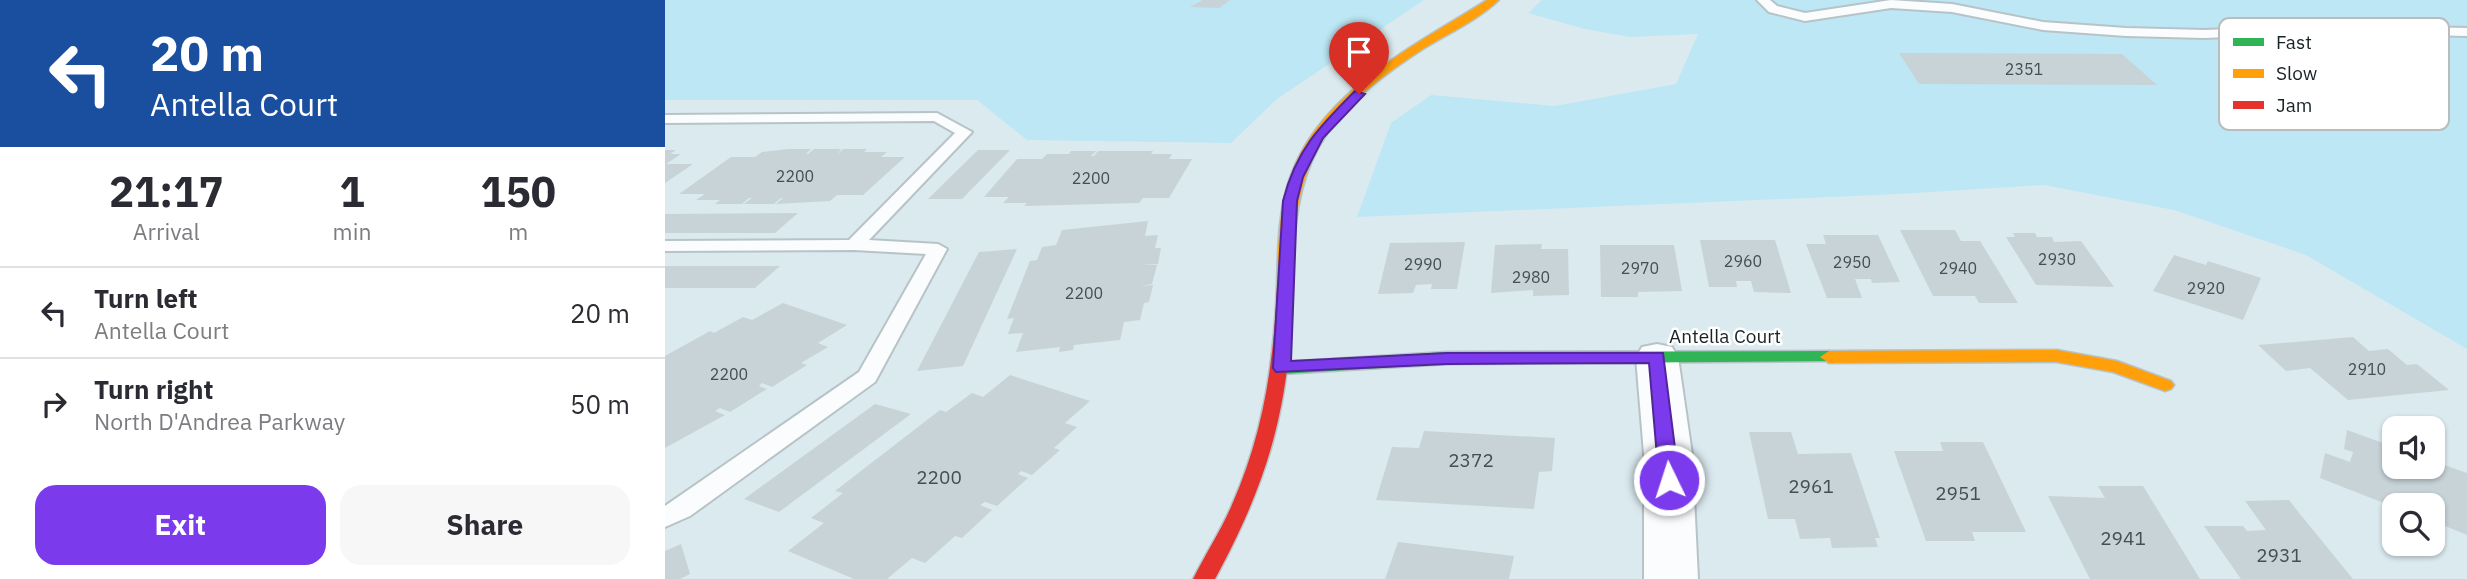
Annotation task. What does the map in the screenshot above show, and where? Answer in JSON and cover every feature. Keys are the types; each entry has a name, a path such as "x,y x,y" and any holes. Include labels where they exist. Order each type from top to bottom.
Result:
{"street":[{"path":"1204,579 1255,472 1269,429 1282,368 1290,201 1296,177 1308,152 1328,123 1376,80 1494,0"},
{"name":"Antella Court","path":"1282,368 1447,358 2057,356 2117,367 2165,385"},
{"path":"1657,357 1668,454 1671,579"}],"lane":[{"path":"1763,0 1773,9 1805,17 1891,4 1952,8 2042,26 2126,32 2219,33"},
{"path":"2449,32 2467,32"},
{"path":"665,119 937,117 964,132 854,245"},
{"path":"665,246 854,245 938,249 867,377 681,509 665,517"}],"shaded area":[{"path":"665,0 1424,0 1277,99 1231,143 1027,140 977,100 665,100"},
{"path":"1542,0 2467,0 2467,349 2306,255 2174,210 2044,185 1899,194 1357,217 1391,123 1431,95 1555,106 1676,84 1698,34 1630,37 1585,29 1528,13"}],"building":[{"path":"1203,0 1230,0 1219,8 1190,7"},
{"path":"1899,53 2122,54 2157,85 1919,84"},
{"path":"811,149 808,154 814,149 841,149 838,154 843,149 867,149 864,152 887,152 881,157 905,157 863,195 837,195 830,201 776,204 781,198 774,204 744,204 752,198 749,198 742,204 715,204 720,200 696,200 705,194 679,194 731,157 755,157 762,152"},
{"path":"665,150 676,150 670,154 681,154 666,164 693,164 665,183"},
{"path":"978,150 1010,150 962,199 928,199"},
{"path":"1071,151 1096,151 1091,156 1094,156 1098,151 1153,151 1151,154 1172,154 1169,159 1192,159 1169,198 1143,198 1139,203 1024,206 1027,203 1003,203 1009,197 984,197 1017,159 1042,159 1047,154 1069,154"},
{"path":"798,213 775,233 665,233 665,214"},
{"path":"1148,221 1145,236 1158,235 1155,248 1161,248 1158,264 1142,265 1157,265 1152,284 1140,286 1153,285 1149,302 1144,303 1140,320 1124,322 1120,340 1074,345 1073,350 1059,352 1060,347 1016,352 1023,333 1008,334 1014,318 1007,319 1030,261 1037,260 1042,247 1056,245 1062,230"},
{"path":"1900,230 1955,230 1961,241 1980,241 2018,303 1979,303 1975,296 1933,296"},
{"path":"2013,233 2035,233 2037,237 2052,237 2054,242 2081,241 2114,287 2036,285 2006,237 2015,237"},
{"path":"1823,235 1878,235 1900,282 1872,283 1871,279 1855,279 1862,298 1827,298 1806,244 1826,244"},
{"path":"1700,240 1775,240 1791,293 1754,292 1751,281 1736,281 1737,287 1709,287"},
{"path":"1465,242 1457,289 1431,289 1432,284 1416,285 1413,293 1378,294 1390,243"},
{"path":"1542,244 1541,249 1568,249 1569,295 1533,296 1533,290 1491,293 1495,245"},
{"path":"1600,245 1674,245 1682,291 1638,292 1638,297 1601,297"},
{"path":"1017,249 963,366 917,371 979,252"},
{"path":"2174,255 2206,265 2208,261 2261,278 2243,320 2153,291"},
{"path":"665,266 780,266 755,288 665,288"},
{"path":"783,303 847,325 818,343 828,347 801,363 807,365 772,387 762,383 759,386 767,389 730,412 720,408 715,411 725,415 665,448 665,356 710,331 714,333 743,317 752,320"},
{"path":"2353,337 2369,351 2388,349 2407,365 2417,364 2449,390 2348,400 2310,368 2286,371 2258,345"},
{"path":"1010,375 1090,401 1065,423 1077,427 1054,448 1060,450 1032,475 1021,471 1018,474 1028,478 997,506 985,502 980,505 992,510 962,538 955,536 925,563 912,558 887,579 854,579 788,551 824,523 811,518 843,493 835,491 940,410 946,412 972,393 983,397"},
{"path":"875,404 911,414 779,512 744,499"},
{"path":"2347,430 2382,443 2382,479 2445,479 2445,465 2467,473 2467,535 2445,526 2445,493 2382,493 2382,502 2320,478 2325,453 2350,462 2353,452 2344,449"},
{"path":"1424,431 1555,438 1552,471 1539,472 1534,509 1376,500 1392,447 1419,448"},
{"path":"1749,432 1791,432 1798,454 1851,453 1880,538 1875,538 1878,547 1832,548 1830,538 1800,539 1795,519 1768,519"},
{"path":"1940,442 1983,442 2026,532 1972,532 1975,541 1926,541 1894,451 1943,451"},
{"path":"2098,486 2143,486 2200,579 2090,579 2048,496 2105,498"},
{"path":"2289,500 2353,579 2241,579 2204,526 2243,526 2247,531 2266,530 2245,501"},
{"path":"1398,542 1514,556 1509,579 1385,579"},
{"path":"681,544 690,574 680,579 665,579 665,551"}],"traffic: fast":[{"path":"1282,368 1447,358 1829,357"}],"traffic: slow":[{"path":"1285,286 1286,238 1293,190 1304,160 1319,134 1362,89 1388,69 1494,0"},
{"path":"1829,357 2057,356 2117,367 2165,385"}],"traffic: jam":[{"path":"1204,579 1241,507 1266,438 1280,367 1285,286"}],"route":[{"path":"1359,94 1318,136 1296,177 1290,201 1282,368 1447,358 1657,357 1669,480"}]}
